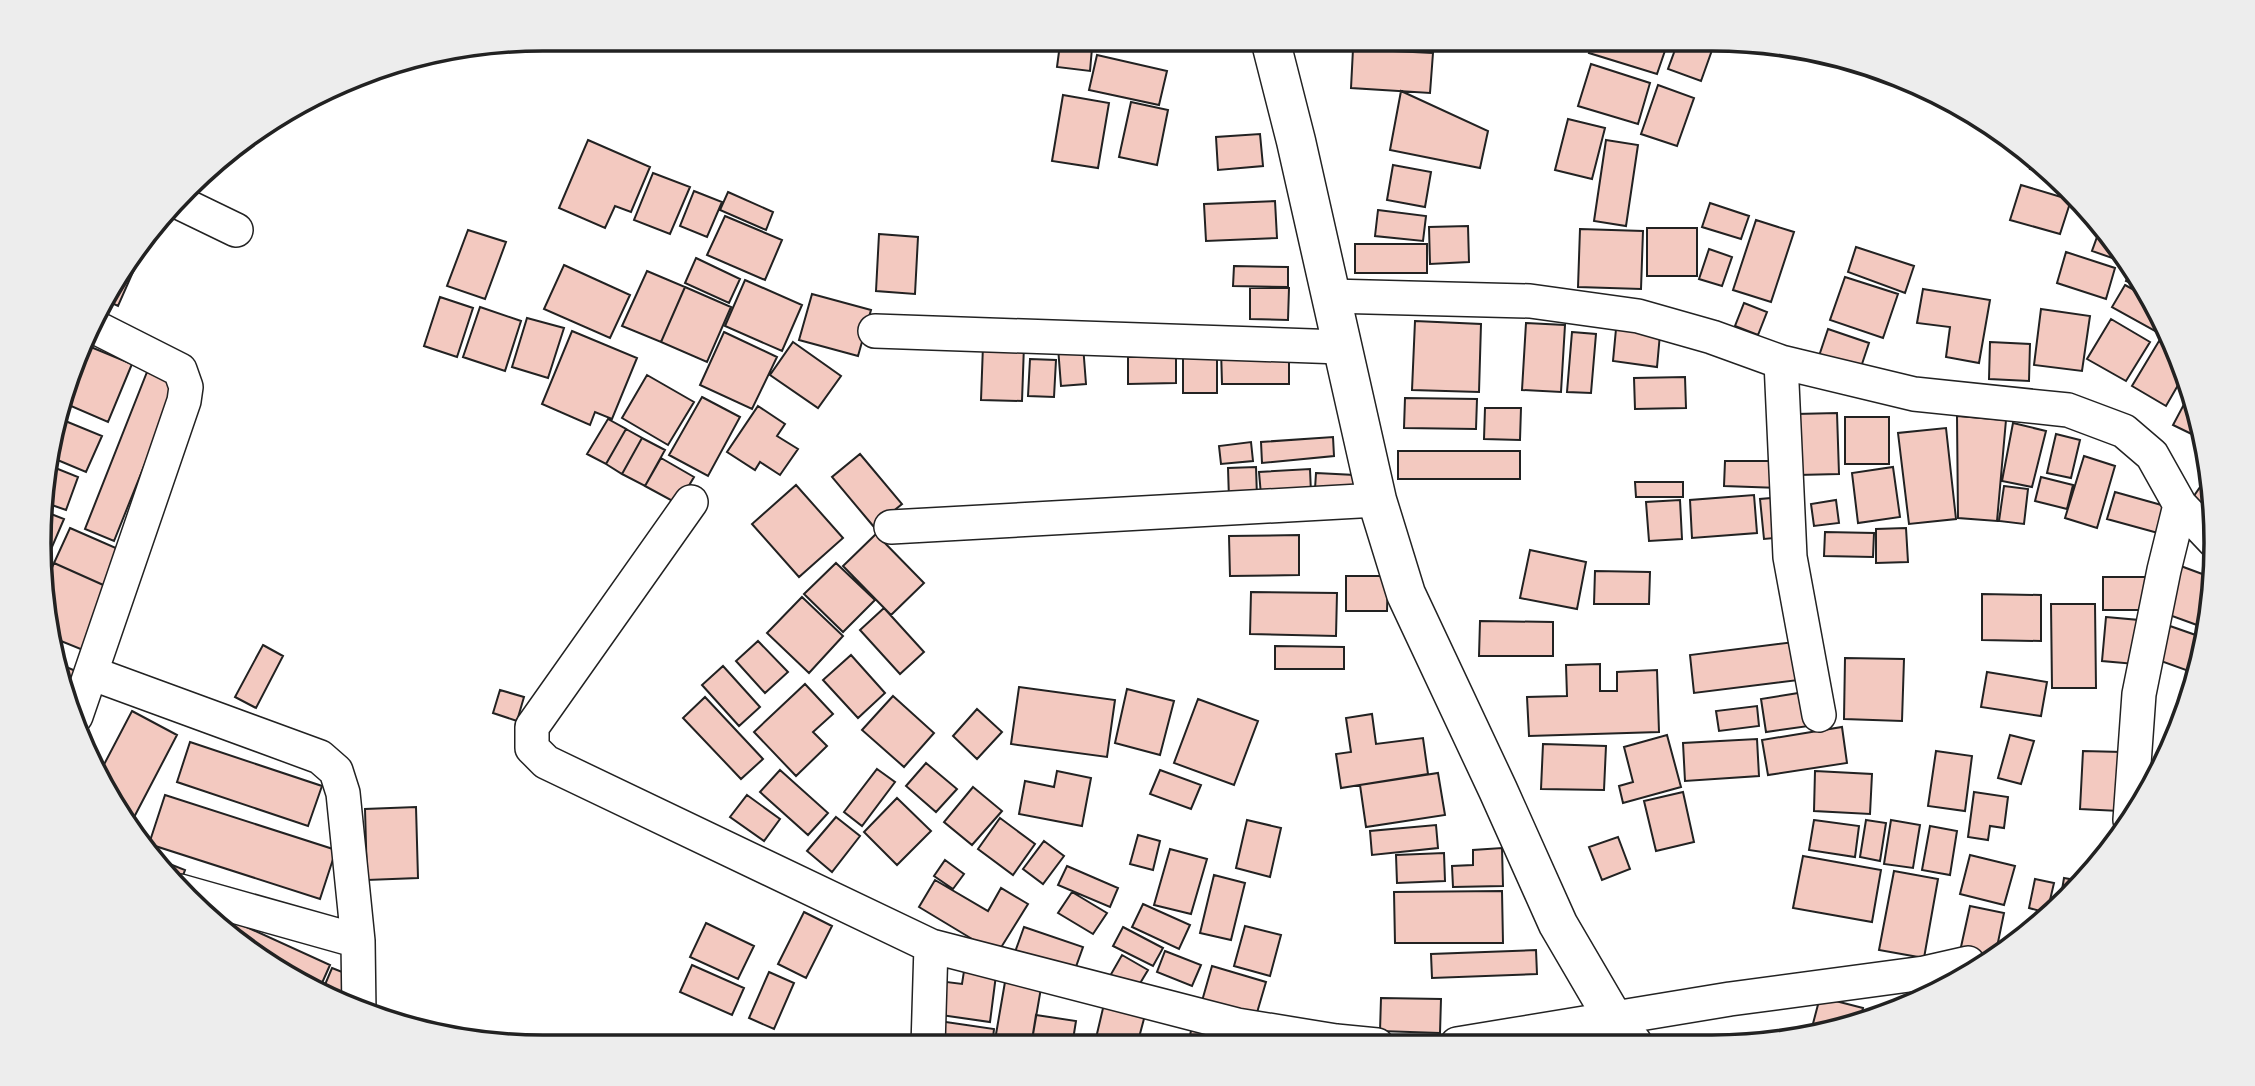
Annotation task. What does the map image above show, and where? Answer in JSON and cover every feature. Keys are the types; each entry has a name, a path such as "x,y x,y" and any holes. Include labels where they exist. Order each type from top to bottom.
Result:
{"street":[{"path":"1273,51 1377,500 1406,594 1558,924 1623,1031"},
{"path":"185,205 236,230"},
{"path":"1330,296 1530,300 1638,316 1712,337 1781,362 1914,394 2068,410 2124,431 2143,447 2152,455 2180,505 2204,530"},
{"path":"79,706 184,401 186,387 180,370 100,329"},
{"path":"875,331 1341,347"},
{"path":"1781,362 1790,557 1819,715"},
{"path":"891,527 1377,500"},
{"path":"691,502 532,727 532,748 546,762 931,946 1237,1025 1299,1035"},
{"path":"2131,799 2139,694 2180,505"},
{"path":"91,673 320,757 336,771 343,793 358,941 359,999"},
{"path":"201,897 358,941"},
{"path":"928,1035 931,946"},
{"path":"1572,1035 1623,1031 1730,999 1924,973 1967,963"}],"building":[{"path":"1059,51 1092,51 1090,71 1057,67"},
{"path":"1353,51 1433,53 1430,93 1351,88"},
{"path":"1590,51 1665,51 1657,74 1589,53"},
{"path":"1675,51 1712,51 1701,81 1668,69"},
{"path":"1097,55 1167,71 1159,105 1089,90"},
{"path":"1591,64 1650,83 1638,124 1578,106"},
{"path":"1658,85 1694,98 1677,146 1641,134"},
{"path":"1401,91 1488,131 1480,168 1390,150"},
{"path":"1063,95 1109,103 1098,168 1052,161"},
{"path":"1131,102 1168,110 1157,165 1119,157"},
{"path":"1568,119 1605,128 1592,179 1555,170"},
{"path":"1260,134 1263,166 1218,170 1216,137"},
{"path":"588,140 650,167 631,212 615,206 605,228 559,208"},
{"path":"1606,140 1638,145 1626,226 1594,221"},
{"path":"1393,165 1431,172 1425,207 1387,200"},
{"path":"653,173 690,187 670,234 634,220"},
{"path":"2021,185 2062,197 2069,205 2060,234 2010,220"},
{"path":"694,191 722,202 707,237 680,226"},
{"path":"728,192 773,212 766,230 720,210"},
{"path":"1275,201 1277,238 1206,241 1204,204"},
{"path":"1710,203 1749,216 1741,239 1702,227"},
{"path":"1378,210 1426,216 1423,241 1375,236"},
{"path":"725,216 782,240 765,280 707,255"},
{"path":"1756,220 1794,232 1771,302 1733,290"},
{"path":"1468,226 1469,262 1430,264 1429,227"},
{"path":"1647,228 1697,228 1697,276 1647,276"},
{"path":"1580,229 1643,231 1641,289 1578,287"},
{"path":"468,230 506,242 485,299 447,286"},
{"path":"879,234 918,237 915,294 876,291"},
{"path":"2097,236 2113,258 2092,251"},
{"path":"1355,244 1427,244 1427,273 1355,273"},
{"path":"1856,247 1914,266 1905,293 1848,272"},
{"path":"1709,249 1732,257 1722,286 1699,279"},
{"path":"2066,252 2115,268 2106,299 2057,283"},
{"path":"696,258 740,279 729,303 685,283"},
{"path":"564,265 630,295 610,338 544,309"},
{"path":"1234,266 1288,267 1288,287 1233,286"},
{"path":"134,271 118,306 113,304"},
{"path":"647,271 685,287 661,342 622,326"},
{"path":"1845,277 1898,294 1883,338 1830,320"},
{"path":"745,280 802,305 782,351 725,326"},
{"path":"2125,285 2133,289 2156,331 2112,307"},
{"path":"685,287 731,307 707,362 661,342"},
{"path":"1250,288 1289,288 1288,320 1250,319"},
{"path":"1923,289 1990,300 1979,363 1946,357 1950,327 1917,323"},
{"path":"812,294 871,310 858,356 799,340"},
{"path":"440,297 473,308 457,357 424,346"},
{"path":"1744,303 1767,312 1758,335 1735,326"},
{"path":"480,307 521,321 505,371 463,357"},
{"path":"2041,309 2090,316 2082,371 2034,365"},
{"path":"527,318 564,328 548,378 512,367"},
{"path":"2111,319 2150,342 2126,381 2087,359"},
{"path":"1415,321 1481,324 1479,392 1412,390"},
{"path":"1526,323 1565,325 1561,392 1522,390"},
{"path":"1616,329 1660,334 1657,367 1613,361"},
{"path":"1828,329 1869,343 1859,373 1818,359"},
{"path":"572,331 637,358 612,419 595,412 590,425 542,404"},
{"path":"724,332 777,357 752,409 700,385"},
{"path":"1572,332 1596,334 1591,393 1567,392"},
{"path":"2159,341 2161,342 2178,385 2166,406 2132,386"},
{"path":"793,342 841,376 818,408 770,375"},
{"path":"1990,342 2030,344 2029,381 1989,379"},
{"path":"983,345 1024,345 1022,401 981,400"},
{"path":"1083,345 1086,384 1061,386 1058,347"},
{"path":"92,347 132,364 108,422 71,406"},
{"path":"1289,348 1289,384 1222,384 1221,349"},
{"path":"1183,353 1217,353 1217,393 1183,393"},
{"path":"1176,356 1176,383 1128,384 1128,357"},
{"path":"1030,359 1056,360 1054,397 1028,396"},
{"path":"147,372 177,384 114,541 85,529"},
{"path":"647,375 694,402 668,445 622,418"},
{"path":"1685,377 1686,408 1635,409 1634,378"},
{"path":"702,397 740,417 708,476 669,455"},
{"path":"1405,398 1477,399 1476,429 1404,428"},
{"path":"2184,405 2192,434 2173,425"},
{"path":"758,406 785,424 777,436 798,449 780,475 760,462 755,470 727,452"},
{"path":"1485,408 1521,408 1520,440 1484,439"},
{"path":"1837,413 1839,474 1798,475 1796,414"},
{"path":"1957,416 2006,420 1997,521 1958,518"},
{"path":"1845,417 1889,417 1889,464 1845,464"},
{"path":"608,419 626,429 606,464 587,454"},
{"path":"67,422 102,436 86,472 58,460"},
{"path":"2013,423 2046,431 2032,487 2002,481"},
{"path":"1946,428 1956,519 1909,524 1898,433"},
{"path":"626,429 642,438 622,474 606,464"},
{"path":"2056,434 2080,440 2071,478 2047,473"},
{"path":"1333,437 1334,456 1262,463 1261,442"},
{"path":"642,438 665,450 645,486 622,474"},
{"path":"1251,442 1253,461 1221,464 1219,446"},
{"path":"1398,451 1520,451 1520,479 1398,479"},
{"path":"860,454 902,504 874,527 832,477"},
{"path":"2084,456 2115,466 2097,528 2065,518"},
{"path":"661,458 694,477 678,504 645,486"},
{"path":"1725,461 1781,461 1780,488 1724,486"},
{"path":"1256,467 1257,497 1229,499 1228,468"},
{"path":"1893,467 1900,517 1858,523 1852,473"},
{"path":"57,468 78,477 66,510 53,505"},
{"path":"1310,469 1311,493 1261,495 1259,472"},
{"path":"1316,473 1355,475 1354,492 1315,489"},
{"path":"2041,477 2073,485 2067,509 2035,501"},
{"path":"1635,482 1683,482 1683,497 1636,497"},
{"path":"796,485 843,538 799,577 752,524"},
{"path":"2004,486 2028,489 2024,524 1999,521"},
{"path":"2201,486 2203,513 2189,503"},
{"path":"2115,492 2165,506 2158,533 2107,519"},
{"path":"1754,495 1757,533 1692,538 1690,500"},
{"path":"1782,497 1786,537 1764,539 1760,499"},
{"path":"1680,500 1682,539 1649,541 1646,502"},
{"path":"1836,500 1839,523 1814,526 1811,504"},
{"path":"52,514 64,519 51,549"},
{"path":"70,528 125,552 110,588 54,563"},
{"path":"1906,528 1908,562 1876,563 1876,529"},
{"path":"1825,532 1874,533 1873,557 1824,556"},
{"path":"876,534 924,583 891,615 843,566"},
{"path":"1299,535 1299,575 1230,576 1229,536"},
{"path":"1530,550 1586,562 1577,609 1520,598"},
{"path":"54,563 110,588 83,650 60,641 52,569"},
{"path":"836,563 875,600 843,632 804,594"},
{"path":"2178,565 2203,574 2197,625 2161,612"},
{"path":"1595,571 1650,572 1649,604 1594,604"},
{"path":"1346,576 1388,576 1387,611 1346,611"},
{"path":"2103,577 2148,577 2148,610 2103,610"},
{"path":"1251,592 1337,593 1336,636 1250,634"},
{"path":"1982,594 2041,595 2041,641 1982,640"},
{"path":"802,597 843,636 809,673 767,633"},
{"path":"2051,604 2095,604 2096,688 2052,688"},
{"path":"884,608 924,652 900,674 860,630"},
{"path":"2106,617 2139,620 2135,664 2102,661"},
{"path":"1480,621 1553,622 1553,656 1479,656"},
{"path":"2170,626 2196,635 2187,670 2158,660"},
{"path":"758,641 788,672 765,693 736,661"},
{"path":"1803,641 1807,679 1694,693 1690,655"},
{"path":"263,645 283,656 256,708 235,697"},
{"path":"1275,646 1344,647 1344,669 1275,669"},
{"path":"851,655 885,693 858,718 823,680"},
{"path":"1845,658 1904,659 1902,721 1844,719"},
{"path":"1600,664 1600,691 1617,691 1617,672 1657,670 1659,732 1529,736 1527,697 1567,696 1566,665"},
{"path":"723,666 760,707 739,726 702,685"},
{"path":"67,667 83,674 75,693"},
{"path":"1987,672 2047,682 2041,716 1981,707"},
{"path":"805,684 833,714 813,732 827,746 796,776 754,732"},
{"path":"1019,687 1115,700 1107,757 1011,744"},
{"path":"1127,689 1174,701 1160,755 1115,743"},
{"path":"500,690 524,697 517,721 493,713"},
{"path":"1811,691 1816,725 1766,732 1761,699"},
{"path":"893,696 934,733 904,767 862,730"},
{"path":"705,697 763,759 741,779 683,718"},
{"path":"1198,699 1258,721 1234,785 1174,763"},
{"path":"1757,706 1759,726 1719,731 1716,711"},
{"path":"977,709 1002,732 977,759 953,736"},
{"path":"132,711 177,735 134,817 104,765"},
{"path":"1372,714 1376,744 1423,738 1428,774 1341,788 1336,754 1351,752 1346,718"},
{"path":"1842,727 1847,763 1768,775 1762,740"},
{"path":"1667,735 1681,787 1623,803 1619,786 1633,782 1624,747"},
{"path":"2010,735 2034,741 2021,784 1998,778"},
{"path":"1757,739 1759,776 1685,781 1683,743"},
{"path":"190,742 322,786 308,826 177,782"},
{"path":"1543,744 1606,746 1604,790 1541,789"},
{"path":"1936,751 1972,756 1965,811 1928,806"},
{"path":"2083,751 2122,752 2119,811 2080,809"},
{"path":"926,763 957,789 936,812 906,786"},
{"path":"877,769 895,782 862,826 844,812"},
{"path":"780,770 828,813 808,835 760,792"},
{"path":"1160,770 1201,785 1191,809 1150,794"},
{"path":"1057,771 1091,778 1082,826 1019,814 1025,781 1054,787"},
{"path":"1815,771 1872,774 1870,814 1814,811"},
{"path":"1438,773 1445,815 1366,827 1360,785"},
{"path":"973,787 1002,811 972,845 944,822"},
{"path":"1683,792 1694,842 1656,851 1644,801"},
{"path":"1974,792 2008,797 2004,828 1990,826 1988,840 1968,837"},
{"path":"165,795 336,850 320,899 154,846 150,840"},
{"path":"747,795 780,819 764,841 730,817"},
{"path":"897,798 931,831 897,865 864,832"},
{"path":"416,807 418,878 367,880 365,809"},
{"path":"836,817 860,836 832,872 807,851"},
{"path":"1000,818 1035,844 1013,875 978,849"},
{"path":"1247,820 1281,828 1270,877 1236,868"},
{"path":"1814,820 1859,826 1855,857 1809,850"},
{"path":"1866,820 1886,823 1880,861 1860,857"},
{"path":"1891,820 1920,825 1913,868 1884,864"},
{"path":"1436,825 1438,848 1372,855 1370,831"},
{"path":"1930,826 1957,831 1950,875 1922,870"},
{"path":"1138,835 1160,841 1153,870 1130,864"},
{"path":"1618,837 1630,869 1602,880 1589,847"},
{"path":"1044,841 1064,856 1043,884 1023,869"},
{"path":"1502,848 1503,886 1453,887 1452,866 1473,865 1473,850"},
{"path":"1170,849 1207,859 1191,914 1154,905"},
{"path":"1444,853 1445,881 1397,883 1396,855"},
{"path":"1970,855 2015,866 2004,905 1960,894"},
{"path":"1803,856 1881,870 1872,922 1793,908"},
{"path":"945,860 964,874 953,889 934,876"},
{"path":"170,864 185,870 182,878"},
{"path":"1067,866 1118,888 1110,907 1058,885"},
{"path":"1894,871 1938,879 1924,958 1879,950"},
{"path":"1214,875 1245,883 1231,940 1200,933"},
{"path":"2064,878 2071,879 2062,889"},
{"path":"2035,879 2054,883 2050,901 2039,911 2029,908"},
{"path":"935,880 988,911 1001,888 1028,904 997,954 919,907"},
{"path":"1502,891 1503,943 1395,943 1394,892"},
{"path":"1072,892 1107,913 1093,934 1058,913"},
{"path":"1143,904 1190,925 1179,949 1132,927"},
{"path":"1970,906 2004,913 1998,943 1974,959 1959,956"},
{"path":"804,912 832,926 806,978 778,964"},
{"path":"221,915 330,965 322,983 270,952"},
{"path":"706,923 754,946 738,979 690,957"},
{"path":"1245,926 1281,935 1270,976 1234,966"},
{"path":"1024,927 1083,947 1073,975 1014,955"},
{"path":"1123,927 1163,948 1153,966 1113,946"},
{"path":"1536,950 1537,974 1432,978 1431,954"},
{"path":"1165,951 1201,965 1192,986 1157,972"},
{"path":"1122,955 1148,970 1136,990 1110,976"},
{"path":"692,965 744,988 732,1015 680,992"},
{"path":"1212,966 1266,982 1256,1016 1202,1001"},
{"path":"332,968 355,977 348,994 325,984"},
{"path":"964,971 996,975 990,1022 934,1014 939,981 962,984"},
{"path":"769,972 794,983 774,1029 749,1018"},
{"path":"1005,982 1041,988 1033,1035 996,1035"},
{"path":"1820,997 1863,1008 1862,1011 1813,1025"},
{"path":"1381,998 1441,999 1440,1033 1380,1031"},
{"path":"1104,1004 1145,1015 1140,1035 1097,1035"},
{"path":"1036,1015 1076,1021 1074,1035 1033,1035"},
{"path":"939,1021 994,1029 993,1035 937,1035"},
{"path":"1194,1021 1239,1035 1190,1035"}]}
